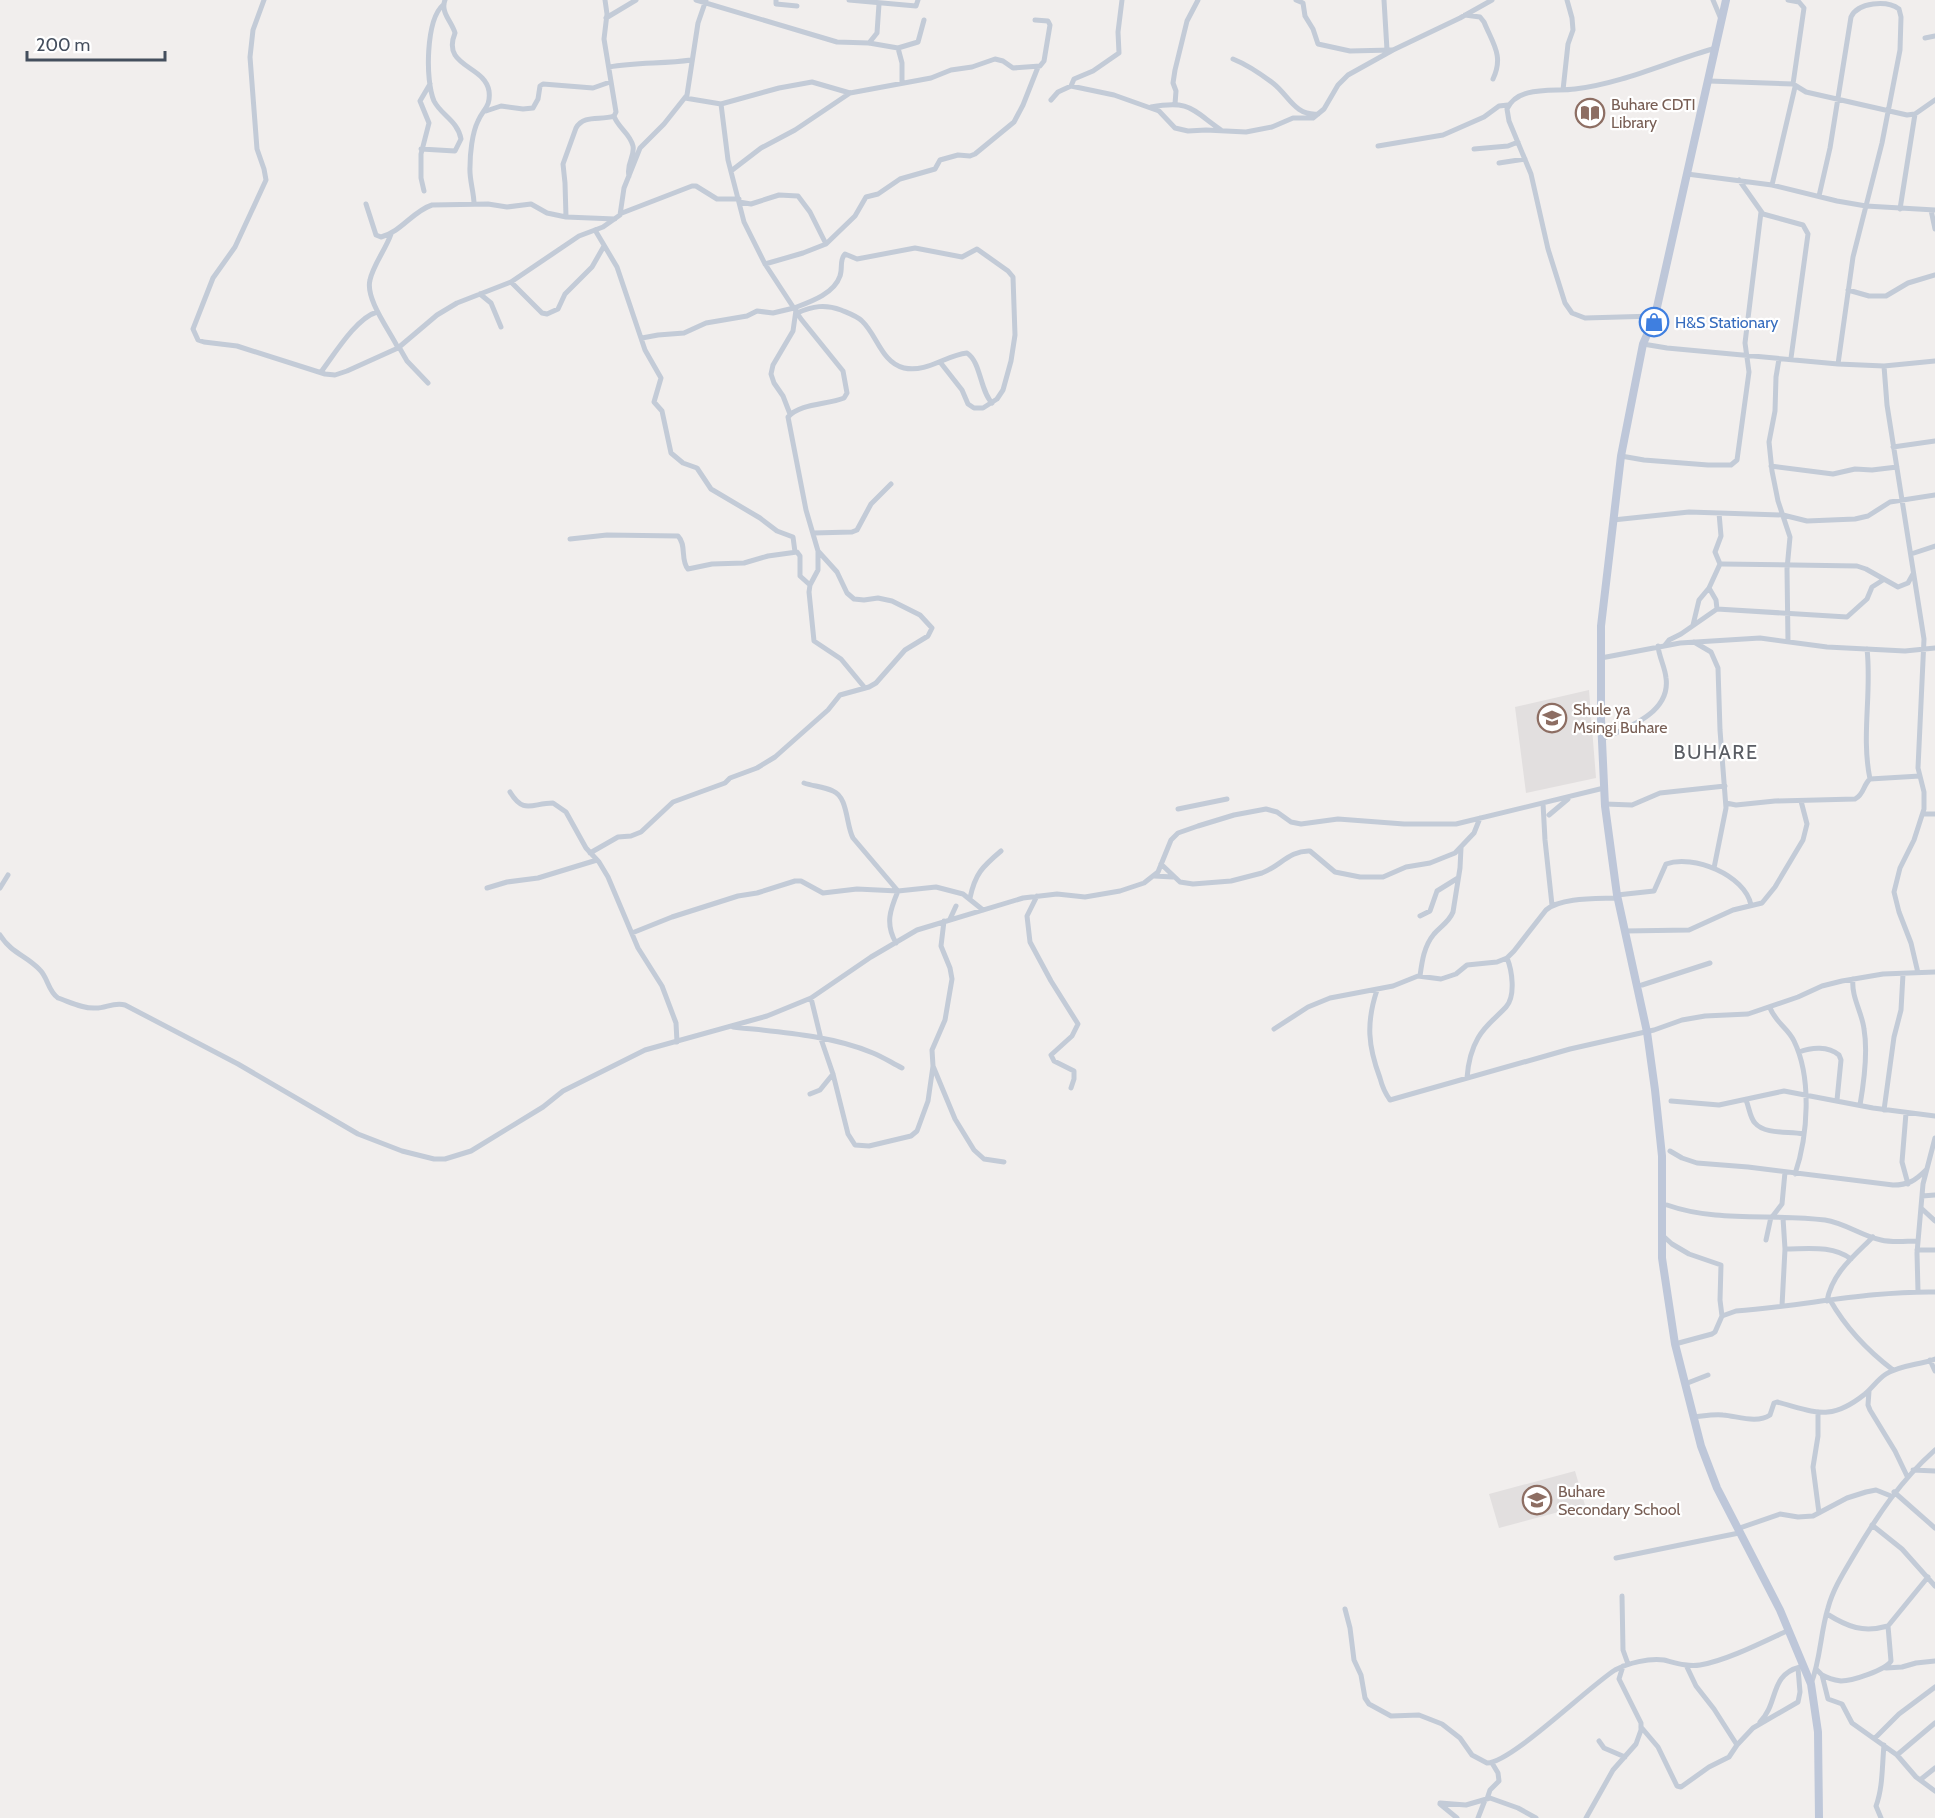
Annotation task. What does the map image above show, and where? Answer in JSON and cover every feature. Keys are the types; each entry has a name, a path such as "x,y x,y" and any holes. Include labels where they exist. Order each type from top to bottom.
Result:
{"main road":[{"path":"1726,0 1655,316 1643,344 1621,456 1601,626 1604,788 1618,896 1647,1032 1661,1150 1662,1258 1675,1344 1701,1446 1717,1488 1789,1630 1801,1667 1811,1684 1818,1732 1819,1818"}],"street":[{"path":"264,0 253,30 250,57 257,149 266,180 235,247 218,268 208,288 194,329 198,340 237,346 334,375 347,371 399,348 437,315 463,299 511,282 579,236 616,219 622,213 692,186 696,186 717,199 739,200 752,204 779,195 798,196 810,212 826,243"},
{"path":"605,0 604,39 616,106 614,116 632,142 633,152 627,167 629,176"},
{"path":"606,18 636,0"},
{"path":"696,0 837,42 898,48 911,46 918,42 924,20"},
{"path":"774,0 779,6 797,6"},
{"path":"849,0 916,6 918,0"},
{"path":"1071,86 1074,79 1093,71 1119,53 1118,32 1122,0"},
{"path":"1175,104 1176,91 1173,83 1175,70 1187,21 1198,0"},
{"path":"1296,0 1303,3 1305,16 1318,44 1350,51 1390,50"},
{"path":"1384,0 1390,50"},
{"path":"1051,100 1058,92 1071,86 1114,94 1159,111 1175,128 1188,131 1246,132 1266,128 1293,118 1313,118 1320,114 1348,75 1390,50 1466,15 1484,2 1492,0"},
{"path":"1713,0 1721,19"},
{"path":"1772,184 1794,85 1804,10 1799,2 1788,0"},
{"path":"421,149 455,151 461,139 455,125 434,102 430,84 432,23 436,12 444,2"},
{"path":"444,2 454,29 451,44 454,53 464,65 479,75 488,87 486,111 478,121 470,166 474,204"},
{"path":"622,213 624,188 642,146 685,98 698,23 705,2"},
{"path":"1563,90 1568,44 1573,30 1569,2"},
{"path":"869,44 877,33 879,4"},
{"path":"1818,196 1830,148 1851,17 1864,5 1892,4 1900,13 1901,33 1882,143 1853,257 1838,364"},
{"path":"1466,15 1480,18 1484,22 1499,61 1493,79"},
{"path":"731,171 759,149 795,130 850,93 931,78 951,70 972,67 995,59 1003,61 1012,68 1043,65 1050,24 1048,21 1035,20"},
{"path":"1925,38 1935,36"},
{"path":"898,48 902,63 902,82"},
{"path":"1378,146 1443,135 1484,117 1499,106 1508,105 1522,95 1611,82 1716,48"},
{"path":"1233,59 1246,64 1272,83 1300,111 1312,115 1320,114"},
{"path":"609,67 632,63 670,63 692,60"},
{"path":"765,264 803,253 826,243 855,216 866,197 878,194 900,179 933,170 940,160 958,155 972,156 1014,122 1038,67"},
{"path":"1709,81 1794,85 1806,92 1907,115 1915,114 1935,100"},
{"path":"486,111 501,106 533,108 538,99 540,86 543,84 593,88 610,82"},
{"path":"685,98 721,104 779,87 812,82 850,93"},
{"path":"424,191 421,178 421,149 429,123 420,101 430,84"},
{"path":"721,104 731,171 744,222 765,264 795,310 843,371 848,393 847,397 841,400 812,406 790,414"},
{"path":"1150,107 1175,104 1188,107 1222,131"},
{"path":"1508,105 1509,121 1532,174 1558,285 1569,310 1585,318 1655,316"},
{"path":"1900,209 1915,114"},
{"path":"566,217 566,183 563,164 576,128 585,120 614,116"},
{"path":"1474,148 1508,146 1518,142"},
{"path":"1499,163 1525,159"},
{"path":"1687,174 1772,184 1866,206 1933,210 1935,229"},
{"path":"1739,180 1761,212 1767,216 1803,225 1808,234 1791,358"},
{"path":"366,204 376,236 381,237 391,234 430,206 488,204 507,207 531,204 547,213 566,217 616,219"},
{"path":"1621,456 1708,465 1735,463 1739,454 1748,386 1746,336 1761,212"},
{"path":"595,230 616,267 648,358 661,378 654,402 662,411 671,453 683,463 697,468 711,489 760,518 777,531 793,537 795,552 800,556 800,576 810,585"},
{"path":"391,234 369,281 377,312 408,361 428,383"},
{"path":"511,282 540,312 545,315 549,314 560,307 565,294 592,267 604,246"},
{"path":"795,310 831,289 839,279 842,258 845,254 857,259 915,248 962,257 977,249 1013,277 1015,335 1003,390 992,403 978,408 968,404 962,390 940,362"},
{"path":"1848,290 1869,296 1886,296 1908,283 1935,275"},
{"path":"480,294 491,303 501,327"},
{"path":"642,339 684,333 706,323 747,316 757,311 772,313 814,306 833,306 861,319 882,351 901,367 907,369 927,367 963,353 971,355 987,397 992,403"},
{"path":"795,310 792,332 773,365 771,374 790,414 788,420 806,510 818,551 818,570 809,592 814,641 841,659 865,688"},
{"path":"321,372 359,325 377,312"},
{"path":"1643,344 1838,364 1884,366 1935,361"},
{"path":"1779,359 1773,426 1770,436 1771,466 1790,537 1788,642"},
{"path":"1884,366 1893,447 1924,639 1918,768 1924,796 1923,814 1914,840 1902,862 1894,892 1911,943 1918,973"},
{"path":"1893,447 1935,441"},
{"path":"1771,466 1833,474 1855,469 1872,470 1897,467"},
{"path":"813,533 857,530 871,504 891,484"},
{"path":"1613,520 1689,512 1783,516 1807,521 1857,519 1868,516 1889,503 1935,495"},
{"path":"1693,625 1699,600 1709,588 1719,564 1716,552 1720,536 1719,513"},
{"path":"570,539 607,535 678,536 682,541 685,564 688,569 712,564 744,563 795,552"},
{"path":"1911,554 1935,546"},
{"path":"590,853 618,837 641,832 673,802 725,783 730,778 753,771 767,763 823,715 840,695 873,686 908,648 928,636 932,626 920,615 892,601 878,598 854,599 847,593 837,572 818,551"},
{"path":"1719,564 1857,566 1895,586 1902,586 1909,582 1914,573"},
{"path":"1665,645 1669,640 1717,609 1849,616 1868,598 1871,588 1883,580"},
{"path":"1709,588 1716,600 1717,609"},
{"path":"1601,658 1665,645 1760,638 1827,647 1905,651 1935,648"},
{"path":"1692,642 1711,652 1717,663 1726,803 1714,868"},
{"path":"1602,739 1637,723 1659,705 1666,682 1658,646"},
{"path":"1726,803 1736,805 1775,801 1856,799 1861,795 1870,779 1867,746 1867,649"},
{"path":"1870,779 1920,776"},
{"path":"804,783 832,790 838,795 853,838 898,891"},
{"path":"1605,804 1632,805 1660,793 1725,786"},
{"path":"0,935 14,952 41,971 53,994 58,998 90,1008 115,1003 125,1005 238,1064 358,1134 388,1146 435,1159 452,1158 471,1151 518,1124 575,1085 645,1050 767,1016 811,998 917,930 1037,896 1057,894 1094,896 1144,883 1154,876 1171,840 1178,833 1234,815 1266,809 1301,824 1338,819 1404,824 1456,824 1604,788"},
{"path":"510,792 517,803 524,807 549,802 559,805 566,812 586,849 597,860 619,900 645,962 662,986 676,1023 677,1042"},
{"path":"1549,815 1559,804 1574,795"},
{"path":"1178,809 1227,798"},
{"path":"1625,931 1689,930 1725,913 1762,903 1769,896 1803,840 1806,824 1800,801"},
{"path":"1543,803 1552,905"},
{"path":"1923,814 1935,814"},
{"path":"1161,864 1180,882 1193,884 1232,881 1269,870 1282,860 1305,851 1314,853 1335,872 1360,877 1383,877 1406,867 1440,860 1455,853 1474,833 1480,818"},
{"path":"1420,976 1422,959 1430,941 1453,912 1461,848"},
{"path":"970,898 973,882 978,873 1000,851"},
{"path":"488,888 507,882 537,878 597,860"},
{"path":"1274,1029 1318,1002 1340,995 1377,990 1420,976 1441,979 1456,974 1467,965 1490,964 1507,958 1552,905 1654,891 1661,880 1664,866 1670,862 1714,868 1726,874 1745,889 1751,905"},
{"path":"0,888 8,875"},
{"path":"1154,876 1174,877"},
{"path":"1420,916 1430,910 1437,891 1458,878"},
{"path":"632,933 672,917 789,882 801,881 823,893 936,888 970,898 983,910"},
{"path":"896,943 889,925 892,905 898,891"},
{"path":"1037,896 1027,916 1030,942 1050,981 1078,1024 1072,1036 1051,1055 1054,1060 1074,1071 1071,1088"},
{"path":"811,998 849,1138 855,1145 861,1147 911,1136 917,1131 928,1101 933,1066 932,1050 945,1020 952,979 941,946 947,920 956,906"},
{"path":"1467,1078 1468,1064 1478,1038 1492,1019 1508,1006 1510,1000 1510,966 1507,958"},
{"path":"1642,985 1710,963"},
{"path":"1377,990 1370,1018 1372,1060 1388,1098 1392,1100 1572,1048 1647,1032 1694,1017 1748,1014 1770,1008 1822,986 1883,974 1935,972"},
{"path":"1884,1110 1894,1037 1901,1010 1903,974"},
{"path":"1853,979 1852,986 1866,1041 1860,1105"},
{"path":"1770,1008 1778,1023 1791,1036 1799,1052 1804,1073 1803,1134 1795,1174"},
{"path":"729,1026 821,1039 873,1053 902,1068"},
{"path":"1799,1052 1817,1048 1830,1050 1839,1055 1841,1060 1837,1100"},
{"path":"933,1066 955,1119 974,1150 984,1159 1004,1162"},
{"path":"810,1094 820,1090 833,1074"},
{"path":"1671,1101 1719,1105 1784,1091 1884,1110 1935,1116"},
{"path":"1746,1100 1754,1123 1758,1126 1770,1130 1803,1134"},
{"path":"1906,1113 1902,1162 1908,1184"},
{"path":"1918,1291 1917,1250 1922,1196 1935,1138"},
{"path":"1670,1151 1697,1163 1893,1185 1908,1184 1917,1180 1926,1170"},
{"path":"1782,1306 1785,1249 1782,1204 1785,1172"},
{"path":"1922,1196 1935,1195"},
{"path":"1766,1240 1771,1217 1782,1204"},
{"path":"1667,1205 1708,1215 1829,1221 1889,1241 1918,1241"},
{"path":"1921,1208 1935,1221"},
{"path":"1662,1236 1689,1254 1721,1265 1722,1316 1715,1332 1675,1344"},
{"path":"1873,1237 1832,1283 1829,1300 1872,1354 1893,1371"},
{"path":"1785,1249 1830,1250 1844,1254 1851,1259"},
{"path":"1917,1250 1935,1250"},
{"path":"1722,1316 1736,1311 1871,1294 1935,1292"},
{"path":"1694,1417 1712,1414 1764,1418 1770,1415 1774,1403 1777,1402 1818,1413 1828,1413 1852,1404 1884,1375 1893,1371 1933,1360 1935,1371"},
{"path":"1685,1384 1708,1375"},
{"path":"1869,1391 1870,1410 1889,1440 1907,1476"},
{"path":"1818,1413 1818,1436 1813,1467 1819,1513"},
{"path":"1811,1684 1819,1672 1827,1614 1834,1591 1872,1525 1893,1494 1907,1476 1935,1450"},
{"path":"1913,1470 1935,1471"},
{"path":"1616,1558 1738,1531 1775,1515 1804,1516 1819,1513 1847,1498 1876,1490 1893,1494 1935,1528"},
{"path":"1872,1525 1902,1549 1935,1586"},
{"path":"1827,1614 1847,1626 1860,1630 1888,1626 1928,1577"},
{"path":"1622,1596 1625,1665 1619,1679 1620,1683 1641,1727 1658,1747 1678,1787 1729,1757 1737,1744 1771,1707 1776,1684 1787,1672 1801,1667 1798,1702 1753,1728"},
{"path":"1345,1609 1354,1660 1361,1675 1365,1698 1369,1704 1391,1716 1419,1715 1442,1724 1460,1738 1472,1755 1492,1763 1498,1773 1499,1781 1490,1790 1478,1818"},
{"path":"1884,1668 1891,1661 1888,1626"},
{"path":"1492,1763 1528,1740 1590,1688 1625,1665 1661,1660 1686,1665 1702,1665 1747,1649 1789,1630"},
{"path":"1819,1672 1834,1679 1845,1680 1884,1668 1935,1661"},
{"path":"1686,1665 1696,1686 1737,1744"},
{"path":"1819,1672 1828,1699 1842,1704 1852,1723 1897,1755 1920,1780 1935,1791"},
{"path":"1875,1738 1899,1714 1935,1687"},
{"path":"1897,1755 1935,1723"},
{"path":"1586,1818 1612,1770 1636,1744 1641,1727"},
{"path":"1599,1741 1604,1748 1625,1757"},
{"path":"1881,1818 1876,1806 1881,1792 1884,1745"},
{"path":"1920,1780 1935,1768"},
{"path":"1457,1818 1440,1803 1466,1805 1493,1799 1518,1808 1536,1818"}],"shaded area":[{"path":"1589,690 1596,778 1526,793 1515,707"},
{"name":"Buhare Secondary School","path":"1575,1471 1585,1505 1499,1528 1489,1494"}],"place":[{"name":"Buhare CDTI Library","path":"1590,113"},
{"name":"H&S Stationary","path":"1654,322"},
{"name":"Shule ya Msingi Buhare","path":"1552,718"},
{"name":"Buhare Secondary School","path":"1537,1500"}],"district":[{"name":"BUHARE","path":"1716,752"}]}
